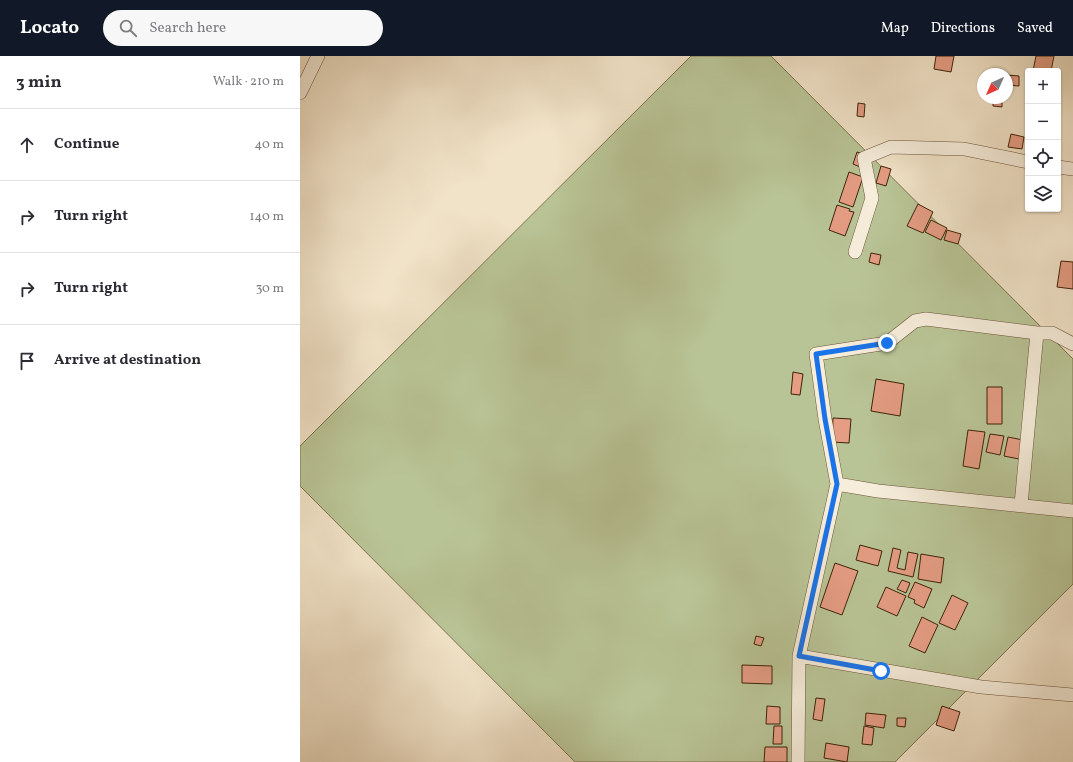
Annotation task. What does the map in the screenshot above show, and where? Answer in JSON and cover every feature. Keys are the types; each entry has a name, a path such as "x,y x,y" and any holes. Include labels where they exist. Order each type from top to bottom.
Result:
{"street":[{"path":"300,94 318,56"},
{"path":"855,252 872,198 864,158 891,148 964,149 1025,161"},
{"path":"1061,167 1073,169"},
{"path":"798,762 799,656 837,484 825,419 816,354 887,343 915,320 926,319 1037,333 1052,333 1073,344"},
{"path":"1021,505 1037,333"},
{"path":"837,484 878,491 1073,510"},
{"path":"799,656 981,687 1073,695"}],"green space":[{"path":"691,56 771,56 1073,359 1073,584 895,762 575,762 300,486 300,446"}],"building":[{"path":"936,56 954,56 951,72 934,69"},
{"path":"1036,56 1054,56 1052,68 1034,68"},
{"path":"1013,76 1019,76 1019,86 1013,86"},
{"path":"858,103 865,104 864,117 857,116"},
{"path":"993,104 1002,104 1002,107 993,106"},
{"path":"1011,134 1024,137 1022,149 1008,147"},
{"path":"857,152 864,154 860,167 853,164"},
{"path":"881,166 891,169 886,186 876,183"},
{"path":"849,172 863,177 853,207 839,202"},
{"path":"918,204 933,212 923,233 907,226"},
{"path":"837,205 850,209 849,211 854,212 845,236 829,230"},
{"path":"931,220 947,228 941,240 925,232"},
{"path":"947,230 961,234 958,244 944,240"},
{"path":"871,253 881,255 879,265 869,262"},
{"path":"1061,261 1073,262 1073,289 1057,287"},
{"path":"793,372 803,374 800,395 791,394"},
{"path":"876,379 904,384 900,416 871,411"},
{"path":"987,387 1002,387 1002,424 987,424"},
{"path":"833,418 851,419 849,443 832,442"},
{"path":"968,430 985,432 979,469 963,466"},
{"path":"990,434 1004,436 1000,455 986,452"},
{"path":"1008,437 1023,440 1019,459 1004,456"},
{"path":"860,545 882,551 878,566 856,560"},
{"path":"893,548 901,550 897,568 905,570 908,552 918,554 913,577 888,571"},
{"path":"921,554 944,558 941,583 918,579"},
{"path":"835,563 858,571 842,615 820,607"},
{"path":"902,580 910,583 906,593 897,589"},
{"path":"915,582 932,589 924,608 914,603 915,600 908,597"},
{"path":"886,587 906,596 897,616 877,607"},
{"path":"952,595 968,603 955,630 939,623"},
{"path":"922,617 938,625 925,653 909,646"},
{"path":"756,636 764,638 761,646 754,644"},
{"path":"742,665 772,666 772,684 742,683"},
{"path":"816,698 825,699 822,721 813,719"},
{"path":"767,706 780,707 780,724 766,724"},
{"path":"942,706 960,712 954,731 936,725"},
{"path":"866,713 886,715 884,728 865,725"},
{"path":"897,718 906,718 905,727 897,726"},
{"path":"774,726 782,726 782,744 773,744"},
{"path":"864,726 874,728 872,745 862,744"},
{"path":"826,743 849,747 847,762 824,758"},
{"path":"765,747 787,747 787,762 764,762"}],"route":[{"path":"881,671 799,656 837,484 825,419 816,354 887,343"}]}
